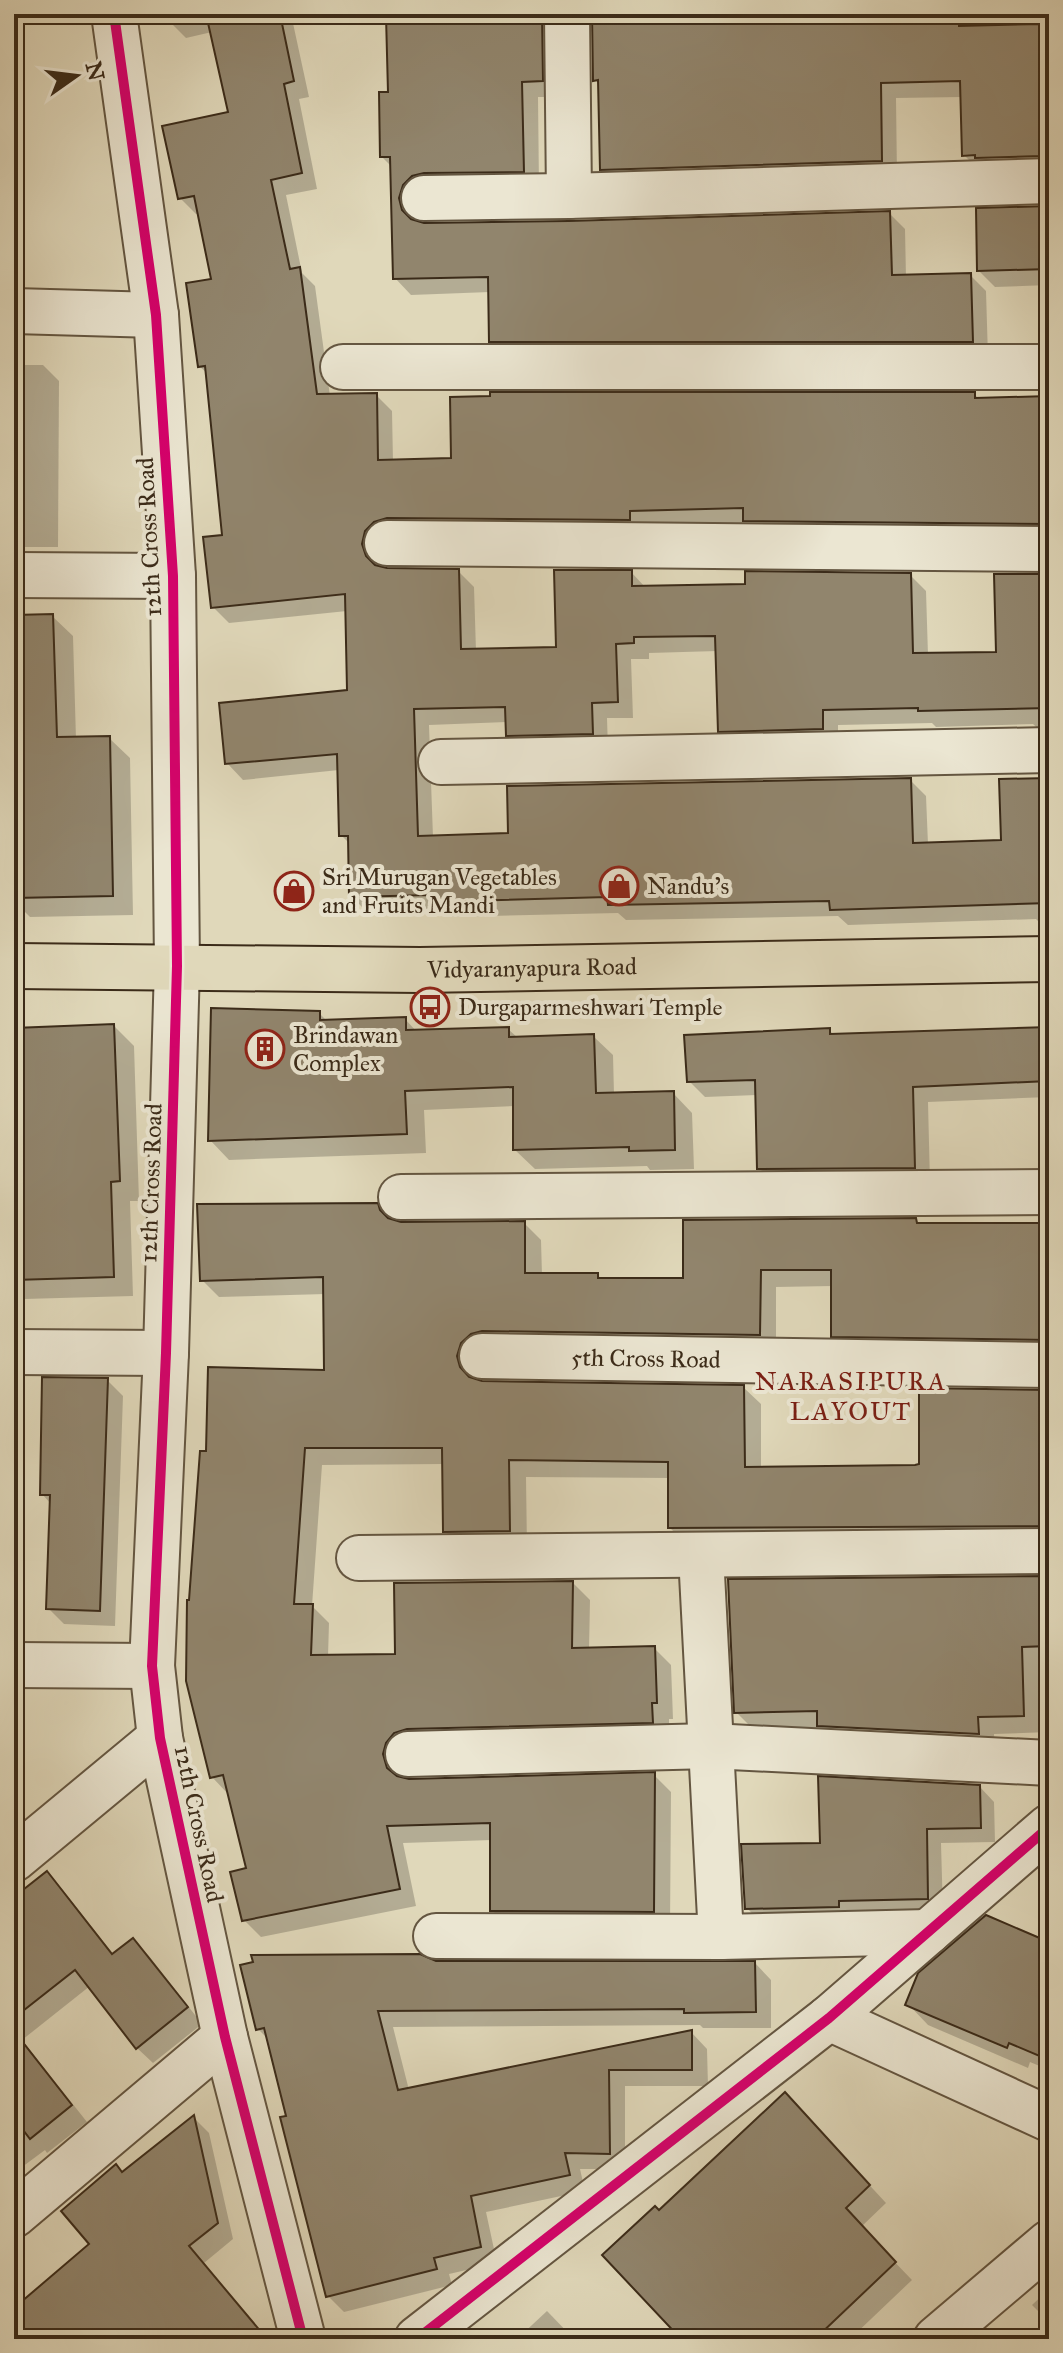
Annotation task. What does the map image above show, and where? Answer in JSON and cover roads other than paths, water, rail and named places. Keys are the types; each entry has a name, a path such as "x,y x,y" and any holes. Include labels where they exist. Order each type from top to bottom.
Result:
{"main road":[{"name":"Vidyaranyapura Road","path":"14,966 420,970 1049,959"}],"street":[{"name":"12th Cross Road","path":"114,14 156,315 173,576 177,966 166,1353 152,1666 160,1738 225,2037 303,2339"},
{"path":"567,14 569,196"},
{"path":"424,198 1049,181"},
{"path":"14,311 156,315"},
{"path":"343,367 1049,367"},
{"path":"387,543 1049,549"},
{"path":"14,575 173,576"},
{"path":"441,762 1049,750"},
{"path":"401,1197 1049,1192"},
{"path":"14,1352 166,1353"},
{"name":"5th Cross Road","path":"482,1356 1049,1365"},
{"path":"359,1558 1049,1551"},
{"path":"701,1555 721,1937"},
{"path":"14,1665 152,1666"},
{"path":"14,1859 160,1738"},
{"path":"408,1754 711,1746 1049,1763"},
{"path":"417,2339 829,2018 1049,1827"},
{"path":"436,1936 721,1937 928,1932"},
{"path":"829,2018 1049,2119"},
{"path":"14,2215 225,2037"},
{"path":"936,2339 1049,2243"}],"place":[{"name":"Nandu's","path":"619,886"},
{"name":"Sri Murugan Vegetables and Fruits Mandi","path":"294,891"},
{"name":"Durgaparmeshwari Temple","path":"430,1007"},
{"name":"Brindawan Complex","path":"265,1049"}],"district":[{"name":"NARASIPURA LAYOUT","path":"851,1396"}]}
